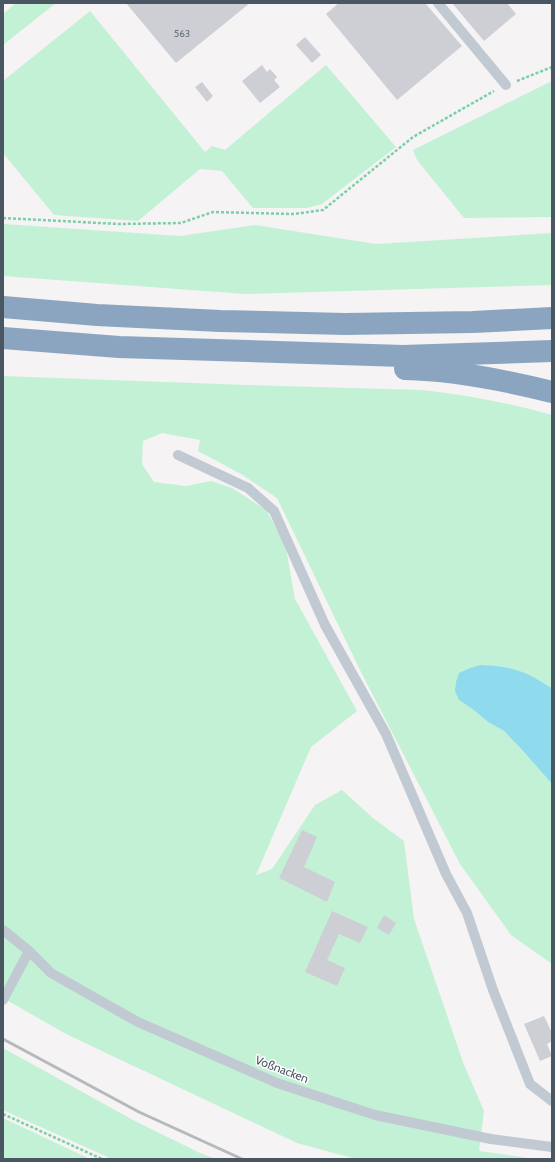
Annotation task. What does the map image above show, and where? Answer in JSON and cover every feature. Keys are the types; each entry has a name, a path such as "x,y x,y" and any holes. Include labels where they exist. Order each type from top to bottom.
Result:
{"highway":[{"path":"3,307 105,315 220,321 345,324 473,322 552,318"},
{"path":"3,338 119,347 403,356 552,351"},
{"path":"292,353 332,369 422,369 514,382 552,392"}],"lane":[{"path":"438,3 506,85"},
{"path":"178,455 248,488 274,511 325,625 386,734 446,874 467,913 493,990 530,1084 552,1101"},
{"name":"Voßnacken","path":"3,930 29,951 51,973 138,1022 277,1083 375,1115 491,1139 552,1147"},
{"path":"3,1000 29,951"}],"path":[{"path":"3,218 119,224 181,223 213,212 294,214 323,210 413,138 506,85 552,67"},
{"path":"3,1114 102,1159"}],"green space":[{"path":"16,3 56,3 3,45 3,14"},
{"path":"90,11 205,152 212,146 225,150 326,65 396,147 322,204 307,208 253,208 222,171 200,169 138,221 54,215 3,153 3,81"},
{"path":"552,81 552,217 464,218 417,160 413,150"},
{"path":"3,224 180,236 255,225 376,244 552,233 552,285 245,294 3,276"},
{"path":"3,376 422,390 487,400 552,415 552,688 533,677 513,669 503,666 481,666 470,668 459,700 488,722 504,731 552,784 552,964 511,935 460,864 361,672 277,498 241,474 198,451 200,440 162,433 143,441 142,464 154,482 186,486 211,481 232,488 266,510 285,543 295,599 357,711 311,747 256,875 272,869 315,805 342,790 373,818 404,841 414,919 464,1065 484,1111 479,1151 536,1159 356,1159 297,1143 66,1034 3,998"},
{"path":"3,1048 133,1120 200,1153 216,1159 112,1159 3,1110"},
{"path":"3,1118 90,1159 3,1159"}],"water":[{"path":"480,665 501,666 515,669 552,688 552,784 504,731 488,722 459,700 455,691 459,673"}],"building":[{"path":"126,3 250,3 176,63"},
{"path":"339,3 425,3 462,46 397,100 326,14"},
{"path":"452,3 507,3 516,14 484,41"},
{"path":"305,37 321,55 312,63 296,45"},
{"path":"262,65 267,72 270,69 277,77 274,80 280,87 260,103 242,81"},
{"path":"202,82 213,96 207,102 195,87"},
{"path":"302,830 317,837 304,867 335,882 327,902 279,878"},
{"path":"332,911 368,927 360,943 339,934 327,960 345,968 337,986 305,972"},
{"path":"384,915 396,923 389,935 377,928"},
{"path":"544,1016 552,1033 552,1041 547,1044 552,1056 540,1061 524,1024"}],"railway":[{"path":"3,1039 139,1112 242,1159"}]}
